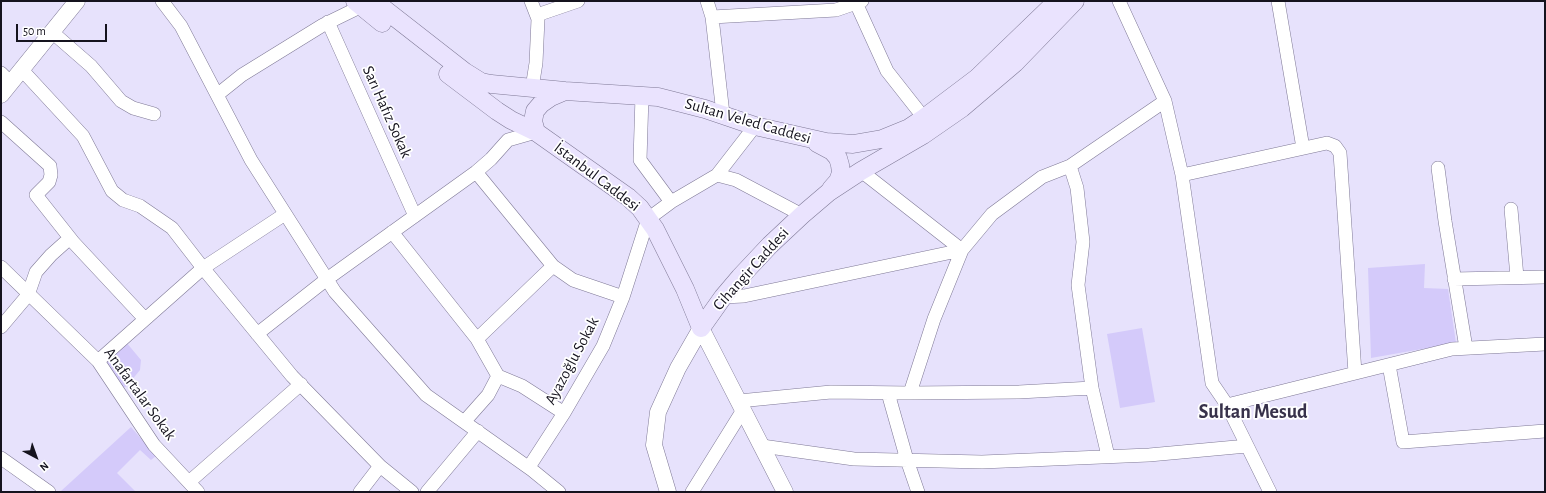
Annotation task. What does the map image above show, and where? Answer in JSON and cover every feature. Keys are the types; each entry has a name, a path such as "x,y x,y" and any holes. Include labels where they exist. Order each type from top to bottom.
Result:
{"main road":[{"name":"Sultan Veled Caddesi","path":"372,3 473,78 490,84 642,96 673,100 723,114 755,126 839,144 870,142 894,135 924,118 977,78 1057,1"},
{"path":"829,192 861,171 944,122 1015,63 1075,1"},
{"name":"İstanbul Caddesi","path":"372,3 497,111 511,120 536,132 628,197 640,208 648,219 684,289 701,328"},
{"path":"536,132 533,121 535,111 541,104 551,97 565,91"},
{"path":"806,138 832,151 838,158 841,174 838,181 829,192"},
{"name":"Cihangir Caddesi","path":"701,328 723,297 770,245 802,214 829,192"},
{"path":"684,289 699,300 707,301 723,297"}],"street":[{"path":"4,84 22,70 77,1"},
{"path":"162,1 181,26 251,160 335,292 426,394 529,468 559,492"},
{"path":"531,1 538,19 536,63 532,88"},
{"path":"537,15 578,1"},
{"path":"707,1 712,16 723,114"},
{"path":"1119,1 1165,101 1182,174 1212,382 1227,405 1270,492"},
{"path":"1278,1 1303,148"},
{"path":"712,16 816,7 836,10 859,2 887,71 924,118"},
{"path":"217,95 242,75 328,22 372,3"},
{"name":"Sarı Hafız Sokak","path":"328,22 415,216"},
{"path":"52,32 91,66 121,101 133,108 154,114"},
{"path":"22,70 83,136 112,191 123,200 140,206 172,228 292,376 380,466 412,492"},
{"path":"642,96 640,160 671,202"},
{"path":"910,393 934,319 962,250 992,214 1042,177 1070,166 1165,101"},
{"path":"1,122 50,166 51,174 48,182 36,195 70,238 145,319"},
{"path":"648,219 671,202 717,175 755,126"},
{"path":"257,334 327,279 476,172 491,159 508,140 536,132"},
{"path":"1182,174 1327,142 1335,146 1340,153 1355,373"},
{"path":"1070,166 1077,188 1083,242 1078,285 1092,388 1108,456"},
{"path":"1438,168 1444,221 1466,348"},
{"path":"861,171 962,250"},
{"path":"476,172 553,266 573,280 623,297"},
{"path":"717,175 736,180 802,214"},
{"path":"1511,209 1517,277"},
{"path":"98,361 203,268 286,214"},
{"name":"Ayazoğlu Sokak","path":"529,468 564,413 603,346 623,297 648,219"},
{"path":"392,232 477,338 498,376 522,386 564,413"},
{"path":"1,326 28,295 36,272 51,255 70,238"},
{"path":"723,297 744,296 962,250"},
{"path":"477,338 553,266"},
{"name":"Anafartalar Sokak","path":"1,267 28,295 98,361 154,445 198,492"},
{"path":"1454,279 1545,277"},
{"name":"İstanbul Caddesi","path":"701,328 786,492"},
{"name":"Cihangir Caddesi","path":"668,492 654,446 658,412 678,368 701,328"},
{"path":"1227,405 1452,349 1545,344"},
{"path":"1389,365 1403,442 1545,431"},
{"path":"464,422 488,395 498,376"},
{"path":"189,482 301,384"},
{"path":"692,492 741,406 831,392 1018,392 1092,388"},
{"path":"888,393 907,460 918,492"},
{"path":"426,492 478,431"},
{"path":"762,446 854,459 982,462 1149,455 1247,446"},
{"path":"1,458 49,492"},
{"path":"360,492 380,466"}],"shaded area":[{"path":"1425,264 1424,288 1448,289 1456,343 1371,358 1368,268"},
{"path":"1142,328 1155,402 1120,408 1107,334"},
{"path":"126,342 141,360 140,370 127,386 123,388 108,366 107,360"},
{"path":"131,427 156,456 151,460 140,450 117,473 136,492 61,491"}],"district":[{"name":"Sultan Mesud","path":"1253,412"}]}
